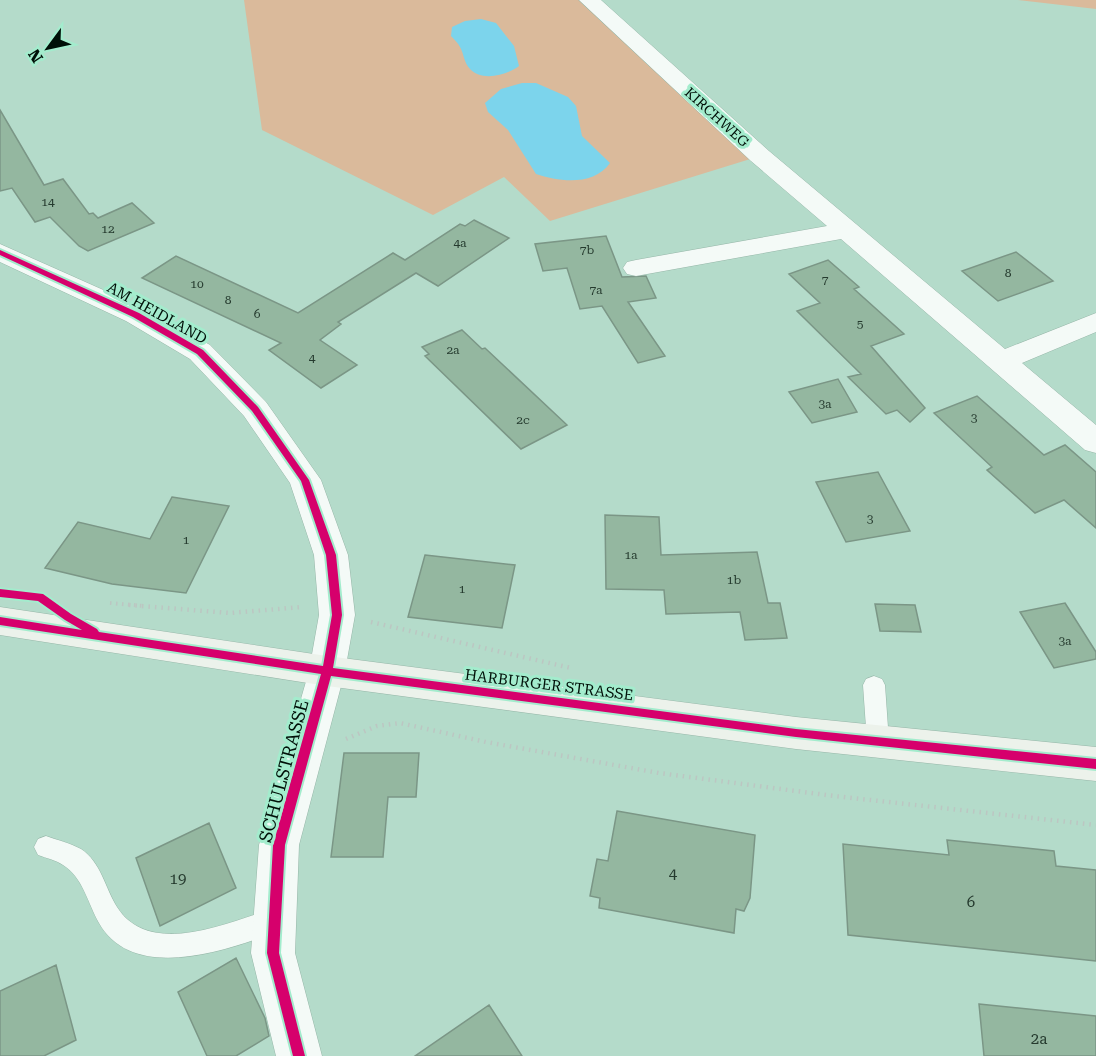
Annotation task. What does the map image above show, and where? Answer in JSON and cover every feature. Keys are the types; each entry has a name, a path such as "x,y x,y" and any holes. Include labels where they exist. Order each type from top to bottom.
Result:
{"street":[{"name":"KIRCHWEG","path":"589,0 751,148 1096,442"},
{"path":"636,268 848,230"},
{"name":"AM HEIDLAND","path":"0,252 136,315 200,352 255,409 305,480 331,555 337,615 327,671"},
{"path":"1001,361 1096,322"},
{"name":"HARBURGER STRASSE","path":"0,621 327,671 879,742 1096,764"},
{"name":"SCHULSTRASSE","path":"299,1056 273,953 279,845 327,671"}],"lane":[{"path":"873,685 879,742"},
{"path":"46,848 73,858 95,886 109,919 126,937 157,948 204,941 275,920"}],"path":[{"path":"103,602 226,614 282,611 306,606 579,669"},
{"path":"302,760 325,763 346,739 377,726 400,723 560,757 687,778 1096,825"}],"shaded area":[{"path":"244,0 589,0 760,156 550,221 504,177 433,215 262,130"},
{"path":"1018,0 1096,0 1096,9"}],"water":[{"path":"481,19 496,23 514,46 519,66 494,76 475,73 468,67 460,47 451,36 452,27 465,21"},
{"path":"522,83 536,83 568,97 576,106 582,136 610,163 595,176 586,179 555,179 536,174 508,130 488,112 485,103 501,89"}],"building":[{"path":"0,110 44,185 63,179 89,214 93,213 98,218 132,203 154,223 88,251 79,246 50,217 35,222 12,188 0,191"},
{"path":"474,220 509,238 438,286 416,273 338,322 341,324 320,340 357,365 321,388 269,350 281,343 142,278 176,256 298,313 393,253 405,260 460,224 465,226"},
{"path":"606,236 622,277 646,276 656,298 628,302 665,356 638,363 602,306 580,309 567,268 543,271 535,244"},
{"path":"1016,252 1053,281 998,301 962,271"},
{"path":"828,260 859,287 854,289 904,334 871,346 925,408 910,422 897,410 886,414 848,377 861,374 797,311 820,303 789,274"},
{"path":"462,330 482,349 485,348 567,425 521,449 425,356 429,354 422,347"},
{"path":"838,379 857,412 812,423 789,392"},
{"path":"977,396 1044,455 1065,445 1096,472 1096,528 1064,500 1035,513 987,470 992,467 934,413"},
{"path":"878,472 910,531 846,542 816,482"},
{"path":"172,497 229,506 186,593 112,584 45,568 78,522 150,539"},
{"path":"605,515 659,517 661,555 757,552 768,603 780,603 787,638 745,640 740,612 666,614 664,590 606,589"},
{"path":"425,555 515,565 502,628 408,617"},
{"path":"1065,603 1096,652 1096,659 1054,668 1020,612"},
{"path":"875,604 915,605 921,632 880,631"},
{"path":"344,753 419,753 416,797 388,797 383,857 331,857"},
{"path":"617,811 755,835 750,898 744,911 736,909 734,933 599,908 600,898 590,896 597,859 608,861"},
{"path":"209,823 236,888 160,926 136,858"},
{"path":"947,840 1054,851 1056,866 1096,870 1096,961 848,935 843,844 949,855"},
{"path":"236,958 265,1018 269,1036 236,1056 207,1056 178,992"},
{"path":"56,965 76,1040 44,1056 0,1056 0,991"},
{"path":"979,1004 1096,1016 1096,1056 984,1056"},
{"path":"489,1005 522,1056 415,1056"}],"cycle path":[{"path":"0,252 136,315 200,352 255,409 305,480 331,555 337,615 327,671 279,845 273,953 299,1056"},
{"path":"0,593 40,597 94,632"},
{"path":"0,621 327,671 796,733 1096,764"}]}
